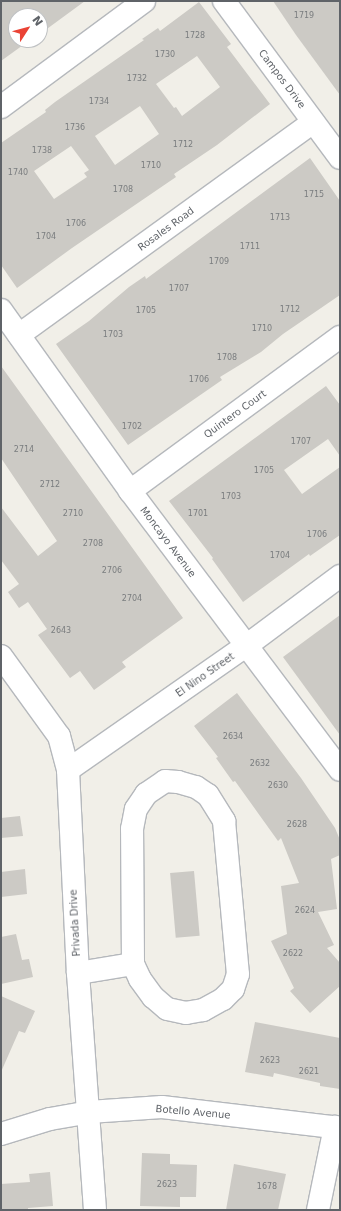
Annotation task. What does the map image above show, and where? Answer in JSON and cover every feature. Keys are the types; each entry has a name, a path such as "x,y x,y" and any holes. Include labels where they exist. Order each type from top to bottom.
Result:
{"street":[{"path":"1,107 144,1"},
{"name":"Campos Drive","path":"224,1 340,158"},
{"name":"Rosales Road","path":"19,335 313,122"},
{"name":"Moncayo Avenue","path":"1,310 130,492 340,770"},
{"name":"Quintero Court","path":"130,492 340,337"},
{"name":"El Nino Street","path":"68,770 246,646 340,576"},
{"name":"Privada Drive","path":"1,656 59,736 68,770 78,973 95,1210"},
{"path":"165,781 178,782 196,787 208,795 224,822 238,974 233,990 203,1010 186,1013 167,1009 153,998 140,979 133,964 132,829 136,809 146,794 165,781"},
{"path":"78,973 133,964"},
{"name":"Botello Avenue","path":"1,1134 50,1119 89,1112 162,1107 338,1127"},
{"path":"318,1210 338,1127"}],"building":[{"path":"1,1 85,1 48,28 48,8 8,8 8,48 19,48 1,61"},
{"path":"273,1 340,1 340,95 296,35"},
{"path":"199,2 231,44 227,47 270,104 217,145 174,174 176,177 72,248 17,288 1,265 1,143 46,112 45,110 55,102 144,40 142,39 158,28 160,31","holes":["197,56 220,87 182,116 156,84","140,106 159,134 115,165 95,136","71,146 89,170 84,173 87,177 54,199 34,171"]},
{"path":"310,158 340,201 340,295 283,334 261,352 220,377 222,380 128,445 56,344 89,321 129,287 145,276 146,279"},
{"path":"1,366 183,618 122,662 126,667 94,690 80,671 70,678 38,635 47,629 28,602 19,608 8,592 19,584 1,560 1,507 38,556 57,541 1,458"},
{"path":"326,386 340,405 340,456 328,439 284,470 302,494 340,467 340,535 310,556 309,554 243,602 212,559 213,558 169,501"},
{"path":"340,615 340,735 283,657"},
{"path":"237,693 301,778 335,828 340,840 340,855 331,859 337,909 318,912 334,945 327,948 340,963 340,986 310,1013 290,991 294,988 271,941 287,934 281,886 299,883 281,838 278,841 235,781 233,782 216,758 218,757 194,726"},
{"path":"20,816 23,836 1,838 1,818"},
{"path":"25,869 27,894 1,897 1,872"},
{"path":"194,871 200,936 176,938 170,873"},
{"path":"16,934 22,960 29,959 33,977 1,984 1,937"},
{"path":"1,996 35,1011 25,1033 19,1031 1,1072"},
{"path":"255,1022 340,1038 340,1089 320,1086 320,1083 274,1073 273,1077 245,1072"},
{"path":"142,1153 170,1154 170,1164 197,1165 196,1197 180,1197 180,1207 140,1206"},
{"path":"234,1164 286,1174 278,1210 226,1210"},
{"path":"50,1172 53,1206 28,1208 28,1210 1,1210 1,1184 30,1182 29,1174"}]}
